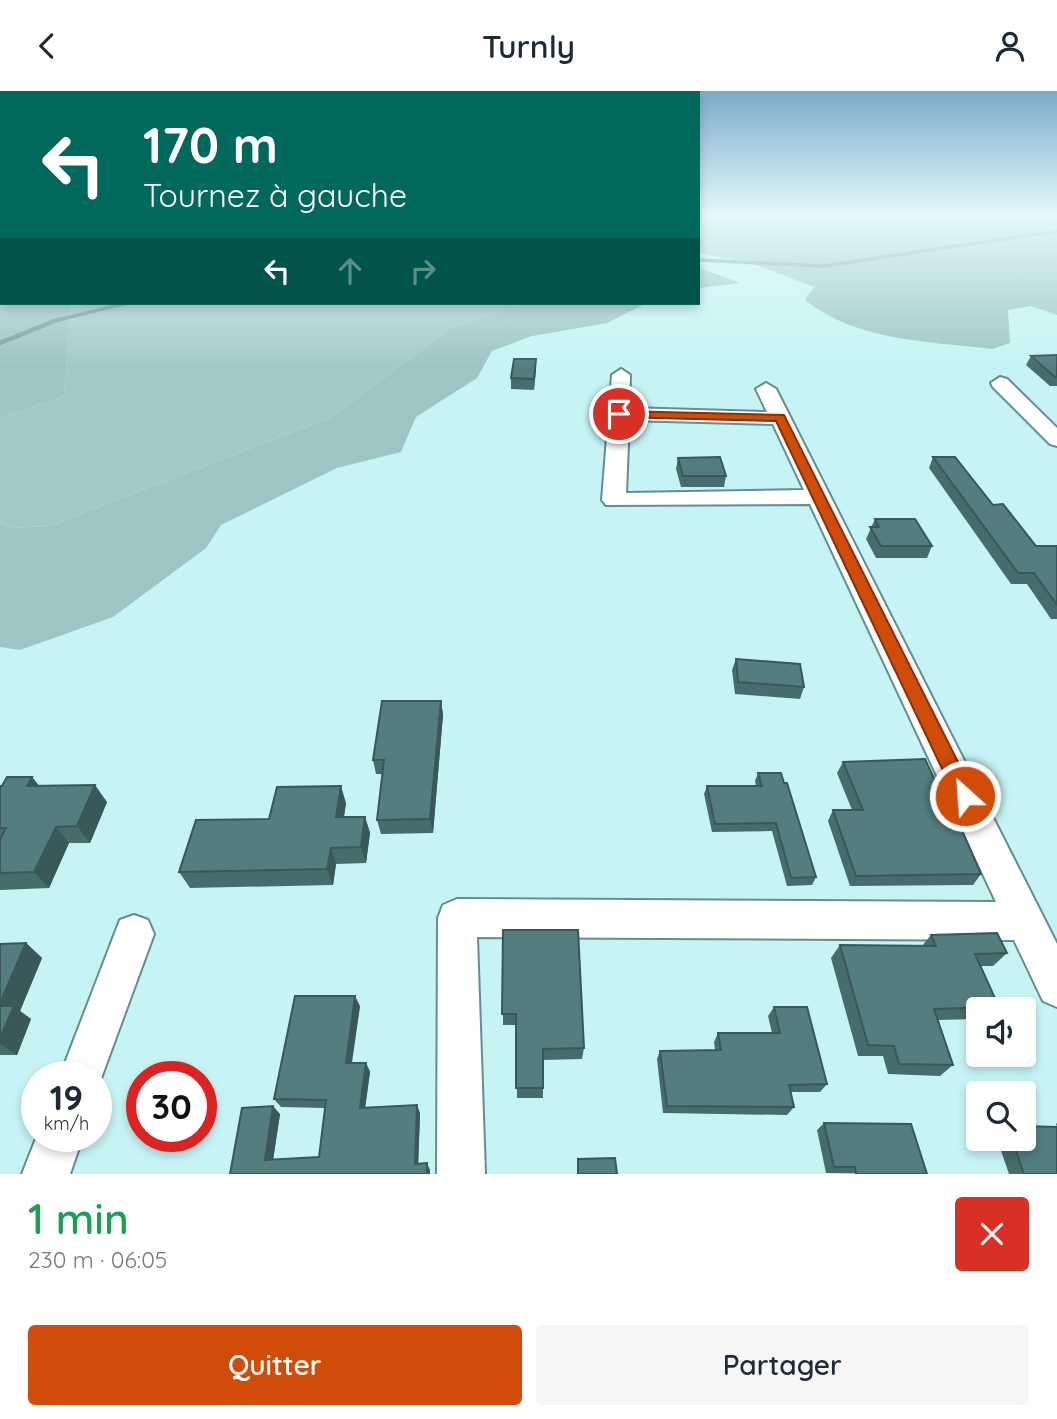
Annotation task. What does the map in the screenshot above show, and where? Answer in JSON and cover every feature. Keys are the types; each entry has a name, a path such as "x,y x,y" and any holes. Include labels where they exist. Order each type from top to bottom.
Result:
{"street":[{"path":"621,375 614,500 819,497"},
{"path":"1000,383 1057,440"},
{"path":"766,389 1057,987"},
{"path":"619,414 780,418"},
{"path":"461,1174 457,918 1026,921"},
{"path":"87,1061 134,934"},
{"path":"46,1174 54,1152"}],"shaded area":[{"path":"761,267 1057,267 1057,315 1031,306 1008,310 1010,343 992,349 919,341 871,332 826,314 805,300 814,287"},
{"path":"700,268 740,283 700,288"},
{"path":"0,305 71,305 64,396 0,418"},
{"path":"71,305 521,305 451,328 332,417 50,526 9,528 0,524 0,418 64,396"},
{"path":"521,305 643,305 607,323 532,336 492,351 477,378 416,417 401,452 337,468 221,525 206,548 113,617 20,650 0,647 0,524 9,528 50,526 332,417 451,328"}],"building":[{"path":"1057,355 1057,377 1031,356"},
{"path":"514,359 536,359 534,379 511,378"},
{"path":"720,457 726,476 683,476 678,458"},
{"path":"933,457 955,457 993,505 1003,504 1036,546 1057,546 1057,605 1034,573 1018,573"},
{"path":"875,519 915,519 932,546 881,546 870,527 879,527"},
{"path":"736,659 800,664 804,687 738,682"},
{"path":"382,701 441,701 430,819 377,820 384,760 373,760"},
{"path":"925,759 939,789 944,789 981,874 856,876 833,810 863,810 843,762"},
{"path":"758,773 781,773 784,783 787,783 816,877 791,878 776,823 715,824 707,786 762,786"},
{"path":"7,777 32,777 27,786 95,785 77,826 56,827 34,872 0,873 0,839 6,828 0,828 0,786"},
{"path":"341,786 336,817 365,817 361,847 331,848 327,869 179,872 196,820 269,819 277,787"},
{"path":"503,930 578,930 584,1048 543,1049 543,1088 516,1088 516,1014 502,1014"},
{"path":"997,933 1007,953 975,954 994,997 966,997 966,1008 934,1009 953,1065 899,1064 894,1046 868,1045 840,945 936,946 931,935"},
{"path":"26,943 0,1003 0,944"},
{"path":"295,996 355,996 346,1063 366,1063 360,1108 417,1105 415,1164 427,1163 427,1174 230,1174 242,1108 273,1106 265,1160 319,1157 326,1100 274,1099"},
{"path":"0,1006 14,1006 0,1038"},
{"path":"774,1007 807,1007 827,1084 789,1085 794,1107 667,1106 660,1051 721,1050 718,1033 780,1033"},
{"path":"824,1123 911,1124 927,1174 856,1174 855,1167 834,1167"},
{"path":"1036,1126 1057,1127 1057,1174 1024,1174 1016,1151 1036,1151"},
{"path":"615,1158 617,1174 578,1174 578,1159"}],"waterway":[{"path":"55,321 119,305"},
{"path":"0,343 55,321"},
{"path":"50,322 55,321"}],"route":[{"path":"619,414 780,418 965,796"}]}
